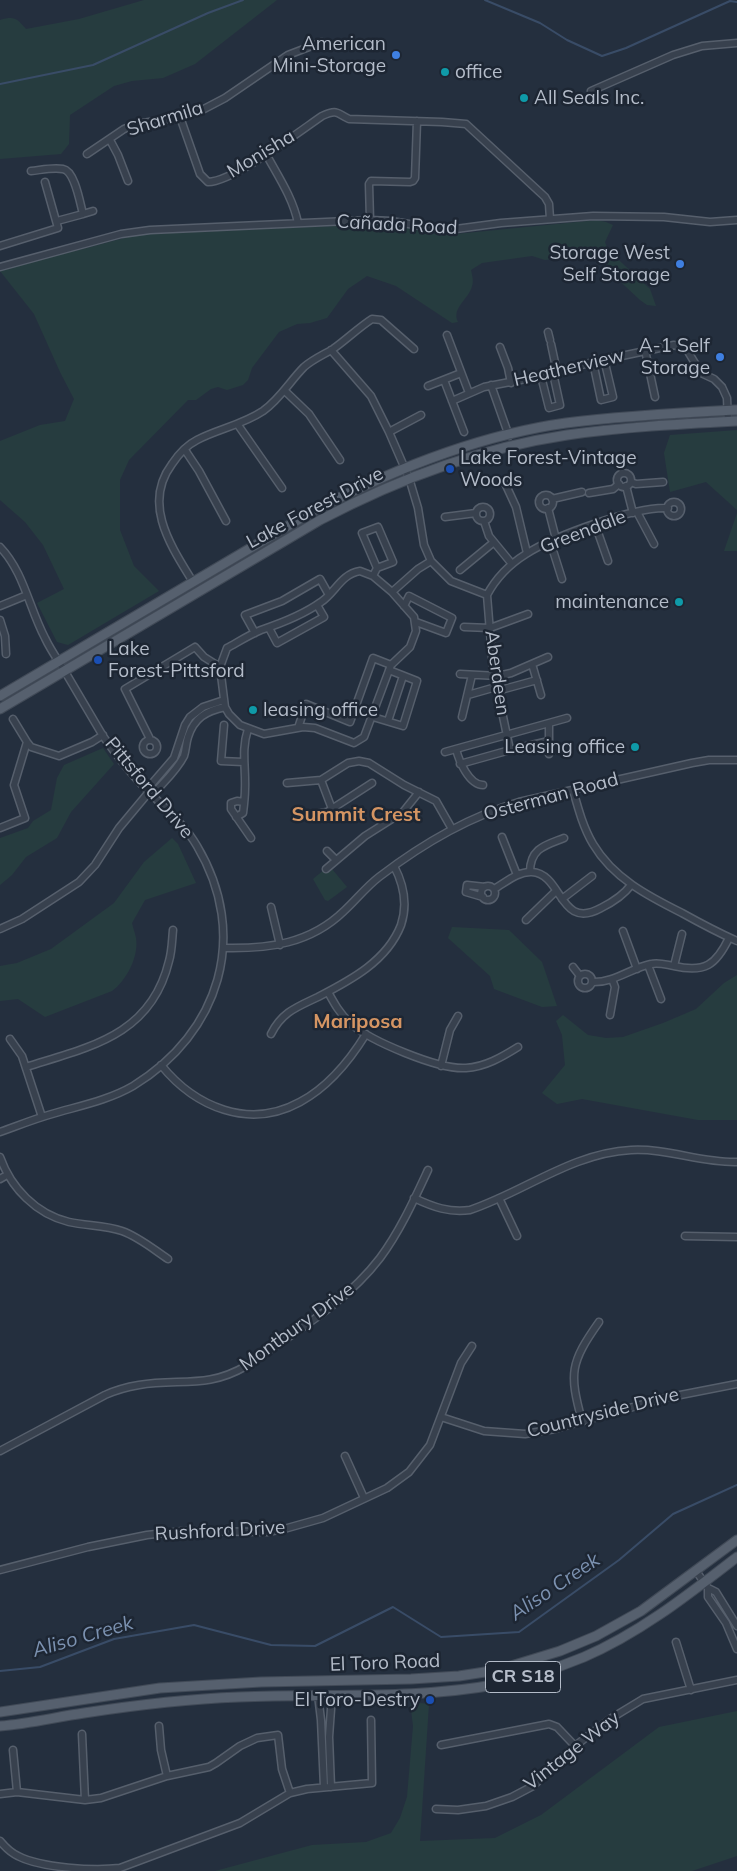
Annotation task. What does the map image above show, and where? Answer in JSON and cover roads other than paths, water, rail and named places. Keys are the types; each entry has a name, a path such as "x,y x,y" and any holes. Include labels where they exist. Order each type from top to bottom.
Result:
{"main road":[{"name":"Lake Forest Drive","path":"0,696 315,510 359,487 405,468 453,451 566,423 732,410"},
{"name":"Lake Forest Drive","path":"0,709 320,520 364,497 409,478 475,456 567,435 733,421"},
{"path":"475,456 480,449 505,441 509,436 542,440"},
{"name":"El Toro Road","path":"0,1712 160,1688 261,1682 411,1679 459,1676 498,1670 560,1651 596,1636 641,1610 737,1540"},
{"name":"El Toro Road","path":"0,1726 157,1703 239,1697 422,1693 500,1684 542,1672 585,1656 628,1634 706,1585 737,1557"}],"street":[{"name":"Sharmila","path":"87,154 124,129 137,124 180,117 204,109 225,98 288,55 322,42"},
{"path":"591,91 673,55 702,46 737,43"},
{"name":"Monisha","path":"180,117 200,174 208,182 215,182 243,169 322,116 336,112 349,119 417,121"},
{"path":"370,220 369,184 371,181 414,181 417,121 466,124 545,197 549,204 550,219"},
{"path":"110,140 128,181"},
{"path":"266,154 286,190 298,223"},
{"path":"31,171 62,168 68,170 72,177 83,214"},
{"path":"0,246 57,229 59,225 45,182"},
{"path":"57,222 93,211"},
{"name":"Cañada Road","path":"0,267 121,234 150,230 370,220 456,230 501,223 617,216 664,217 710,222 737,220"},
{"path":"193,582 165,533 160,506 160,493 164,477 170,466 185,450 196,440 238,425 263,411 285,391 304,368 367,322 376,319 381,320 414,349"},
{"path":"541,376 548,408 560,405 548,332"},
{"path":"447,336 469,393"},
{"name":"Heatherview","path":"452,401 491,385 512,383 604,359 674,345 687,350 701,373 722,387 732,410"},
{"path":"500,347 512,383"},
{"path":"331,350 371,396 389,432 409,478 418,508 424,545 431,560 451,581 487,595"},
{"path":"644,350 655,397"},
{"path":"593,362 601,400 613,397 604,359"},
{"path":"428,386 461,373"},
{"path":"444,380 464,432"},
{"path":"491,385 509,436"},
{"path":"285,391 310,414 340,460"},
{"path":"732,410 733,421"},
{"path":"389,432 421,415"},
{"path":"238,425 282,488"},
{"path":"185,450 199,471 226,521"},
{"path":"619,484 618,477 624,473 630,476 629,484 635,512 654,544"},
{"path":"504,481 516,507 527,554"},
{"path":"552,500 585,492 613,489 619,484 663,482"},
{"path":"548,508 542,507 539,503 540,498 546,495 552,500"},
{"path":"548,508 552,505 552,500"},
{"path":"445,517 476,513 481,508 487,509 490,515 484,521"},
{"path":"548,508 562,578"},
{"name":"Greendale","path":"487,595 493,584 512,564 553,540 595,524 649,508 668,508"},
{"path":"476,513 479,520 484,521"},
{"path":"484,521 486,529 494,542 512,564"},
{"path":"595,524 608,561"},
{"path":"373,576 377,568 393,562 378,527 362,533 377,568"},
{"path":"460,570 494,542"},
{"name":"Pittsford Drive","path":"0,547 14,565 45,638 103,735 117,756 185,828 208,867 221,904 224,948 219,978 206,1011 183,1044 161,1065 132,1086 104,1099 42,1117 0,1132"},
{"path":"392,592 431,560"},
{"path":"404,606 410,596 452,618 446,633 416,622 392,592 373,576 355,572 343,579 330,595 317,605 294,618 255,633 227,648 220,667 224,703 233,719 248,729 270,734 298,728 315,728 354,743 364,737 390,667 410,647 416,631 416,622"},
{"path":"255,633 246,616 282,600 320,579 330,595"},
{"path":"0,606 27,595"},
{"name":"Aberdeen","path":"487,595 494,676 510,750"},
{"path":"269,628 278,643 324,617 317,605"},
{"path":"464,627 490,628 528,614"},
{"path":"0,620 5,636 6,654"},
{"path":"150,739 125,689 195,647 204,657 220,667"},
{"path":"460,674 494,676 511,674 548,657"},
{"path":"298,728 306,704 350,722 373,658 404,676 417,681 403,726 373,716"},
{"path":"532,664 541,695"},
{"path":"462,716 472,675"},
{"path":"388,721 404,676"},
{"path":"468,695 537,680"},
{"path":"0,929 22,919 80,882 119,828 149,792 155,792 174,771 184,755 188,736 198,718 224,703"},
{"path":"445,752 567,718"},
{"path":"13,719 31,747 59,756 92,742 103,735"},
{"path":"548,754 549,724"},
{"path":"224,725 220,761 243,762"},
{"path":"236,817 243,813 246,788 243,762 244,742 248,729"},
{"path":"460,764 548,741"},
{"path":"0,828 25,818 14,785 27,742"},
{"path":"456,750 460,764 474,783 483,785"},
{"name":"Osterman Road","path":"224,948 280,945 303,938 333,920 377,878 394,866 452,829 494,809 692,763 710,760 737,760"},
{"path":"287,783 321,780 348,763 364,762 378,767 404,785 436,801 452,829"},
{"path":"321,780 332,810"},
{"path":"297,818 322,814 332,810 372,782"},
{"path":"573,790 580,816 592,843 609,865 631,885 737,941"},
{"path":"326,869 366,836 403,812 419,792"},
{"path":"244,802 237,801 231,803 231,809 251,838"},
{"path":"502,838 517,876"},
{"path":"530,872 537,850 564,838"},
{"path":"327,851 336,860"},
{"path":"271,1034 283,1016 347,982 378,959 389,947 397,934 403,916 405,897 400,877 394,866"},
{"path":"494,890 517,876 530,872 543,876 573,911 581,915 588,914 624,895 631,885"},
{"path":"562,899 592,876"},
{"path":"467,885 490,886 494,890 494,895 491,899 466,892 467,885"},
{"path":"482,897 482,890 485,886"},
{"path":"526,920 556,891"},
{"path":"271,907 280,945"},
{"path":"26,1067 103,1042 116,1036 137,1018 154,996 166,973 170,959 172,930"},
{"path":"623,931 637,969"},
{"path":"674,966 682,934"},
{"path":"592,982 612,979 648,965 660,963 689,969 707,966 718,957 729,938"},
{"path":"648,965 661,999"},
{"path":"573,967 580,976 579,983 582,987 588,987 592,982"},
{"path":"580,976 587,974 591,977 592,982"},
{"path":"610,1016 615,987 612,979"},
{"path":"328,992 346,1018 366,1034 441,1066 467,1068 478,1066 492,1062 518,1047"},
{"path":"441,1066 450,1030 458,1016"},
{"path":"161,1065 184,1090 196,1098 241,1114 261,1114 289,1107 306,1098 348,1062 366,1034"},
{"path":"10,1039 18,1049 26,1067 42,1117"},
{"path":"414,1198 441,1209 470,1210 579,1161 606,1152 645,1150 737,1162"},
{"path":"0,1157 7,1175 20,1193 45,1212 58,1219 103,1226 123,1232 142,1241 168,1258"},
{"name":"Montbury Drive","path":"0,1451 121,1388 140,1384 204,1381 233,1373 246,1366 333,1305 363,1277 392,1240 428,1170"},
{"path":"0,1179 7,1175"},
{"path":"499,1198 517,1236"},
{"path":"685,1236 737,1236"},
{"path":"582,1421 574,1392 573,1372 579,1352 599,1322"},
{"name":"Rushford Drive","path":"0,1570 88,1547 147,1535 183,1531 258,1532 284,1530 312,1522 364,1498 393,1484 409,1472 430,1445 461,1363 472,1346"},
{"name":"Countryside Drive","path":"441,1417 484,1431 525,1434 582,1421 664,1398 737,1384"},
{"path":"345,1456 364,1498"},
{"path":"696,1571 706,1585 716,1592 735,1617 737,1626"},
{"path":"706,1585 708,1597 726,1623 737,1649"},
{"path":"726,1623 735,1617"},
{"path":"676,1642 691,1690"},
{"name":"Vintage Way","path":"436,1809 458,1810 486,1806 512,1797 533,1786 575,1746 643,1699 737,1680"},
{"path":"318,1695 331,1787"},
{"path":"324,1787 332,1695"},
{"path":"0,1841 16,1856 27,1860 102,1871 120,1868 240,1823 290,1793 324,1787 372,1784 371,1720"},
{"path":"441,1745 552,1724 575,1746"},
{"path":"159,1726 161,1750 167,1776"},
{"path":"322,1727 330,1727"},
{"path":"82,1734 85,1800"},
{"path":"0,1794 17,1792 85,1800 101,1798 167,1776 209,1767 240,1746 257,1738 278,1735 282,1769 290,1793"},
{"path":"13,1750 17,1792"}],"waterway":[{"path":"0,84 93,65 208,13 243,0"},
{"path":"485,0 540,23 567,40 602,56 626,48 730,1 737,2"},
{"name":"Aliso Creek","path":"0,1671 40,1667 114,1639 194,1625 271,1645 315,1646 393,1607 441,1637 519,1632 619,1560 673,1514 737,1485"}],"place":[{"name":"American Mini-Storage","path":"396,55"},
{"name":"office","path":"445,72"},
{"name":"All Seals Inc.","path":"524,98"},
{"name":"Storage West Self Storage","path":"680,264"},
{"name":"A-1 Self Storage","path":"720,357"},
{"name":"Lake Forest-Vintage Woods","path":"450,469"},
{"name":"maintenance","path":"679,602"},
{"name":"Lake Forest-Pittsford","path":"98,660"},
{"name":"leasing office","path":"253,710"},
{"name":"Leasing office","path":"635,747"},
{"name":"El Toro-Destry","path":"430,1700"}],"district":[{"name":"Summit Crest","path":"356,815"},
{"name":"Mariposa","path":"358,1022"}]}
